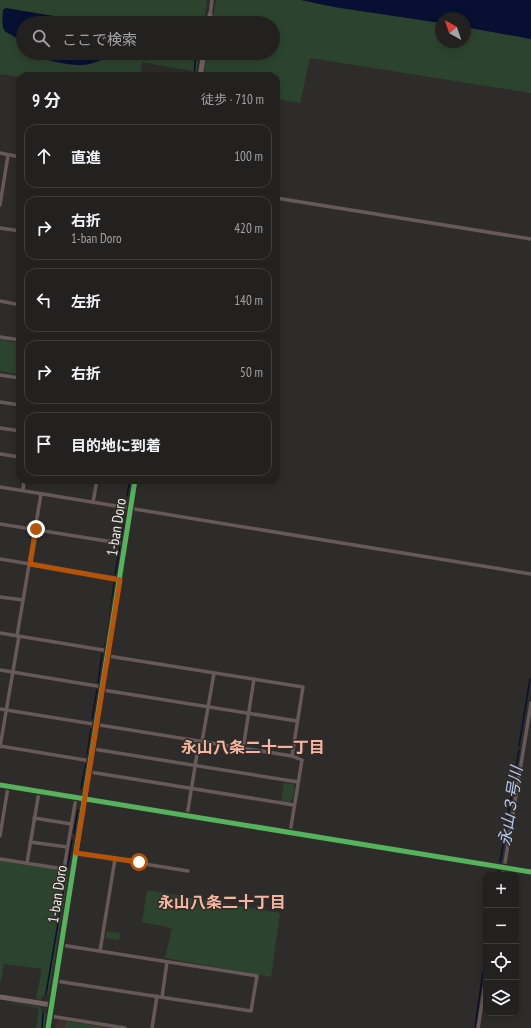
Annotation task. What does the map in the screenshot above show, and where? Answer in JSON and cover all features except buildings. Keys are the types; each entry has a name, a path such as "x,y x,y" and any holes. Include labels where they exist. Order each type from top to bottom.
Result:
{"street":[{"path":"210,15 212,0"},
{"path":"201,72 203,60"},
{"path":"0,154 16,156"},
{"path":"0,205 8,155"},
{"path":"280,199 531,239"},
{"path":"0,228 16,230"},
{"path":"0,301 16,304"},
{"path":"0,337 16,339"},
{"path":"0,374 16,377"},
{"path":"0,402 16,404"},
{"path":"0,428 16,430"},
{"path":"0,454 16,456"},
{"path":"23,490 24,484"},
{"path":"93,502 96,484"},
{"name":"1-ban Doro","path":"48,1028 109,653 134,484"},
{"path":"0,487 531,574"},
{"path":"41,494 0,746 91,761"},
{"path":"0,524 125,544"},
{"path":"0,560 120,580"},
{"path":"0,597 23,600"},
{"path":"0,633 214,673 303,687 292,756"},
{"path":"0,670 208,707 298,721"},
{"path":"187,816 195,766 214,673"},
{"path":"243,749 254,679"},
{"path":"503,872 531,702"},
{"path":"0,709 292,756 302,760 290,833"},
{"path":"93,749 298,782"},
{"path":"90,772 294,805"},
{"path":"0,785 531,872"},
{"path":"0,836 8,787"},
{"path":"27,863 39,792"},
{"path":"0,859 64,869 76,798"},
{"path":"34,818 71,824"},
{"path":"30,842 67,847"},
{"path":"76,853 188,871"},
{"path":"100,951 115,859"},
{"path":"56,981 251,1011 257,976 61,945"},
{"path":"152,1028 168,962"},
{"path":"478,1028 486,980"},
{"path":"0,997 52,1005"},
{"path":"50,1016 125,1028"}],"shaded area":[{"path":"58,1019 114,1028 55,1028"}],"green space":[{"path":"0,0 207,0 205,16 16,16 16,60 198,60 197,72 142,62 141,72 16,72 16,76 0,74"},
{"path":"216,0 300,0 334,7 435,22 435,48 471,48 471,28 531,39 531,93 310,58 300,103 280,100 280,72 204,72 206,60 280,60 280,16 213,16"},
{"path":"0,339 16,342 16,374 0,371"},
{"path":"284,783 293,784 295,788 292,800 289,802 281,801"},
{"path":"0,859 70,870 49,995 43,995 41,1000 36,999 42,969 4,964 0,985"},
{"path":"147,890 280,913 271,977 165,958 172,928 142,922"},
{"path":"107,931 120,933 119,940 105,938"},
{"path":"0,1001 41,1007 41,1012 47,1013 44,1028 36,1028 39,1010 37,1008"},
{"path":"66,1021 110,1028 65,1028"}],"water":[{"path":"301,0 531,0 531,39 471,28 471,12 435,12 435,22 334,7"},
{"path":"6,8 54,16 16,16 16,38 4,30 2,20 3,10"},
{"path":"49,60 102,60 83,65"}],"waterway":[{"path":"194,72 195,60"},
{"path":"127,496 129,484"},
{"path":"121,539 123,526"},
{"path":"115,574 120,547"},
{"path":"104,646 107,640 114,583"},
{"path":"98,683 102,654"},
{"name":"永山３号川","path":"519,746 530,679"},
{"path":"92,719 97,690"},
{"path":"87,756 91,729"},
{"name":"永山３号川","path":"500,863 519,750"},
{"path":"81,788 86,764"},
{"path":"74,833 78,810"},
{"path":"67,870 72,840"},
{"path":"46,994 63,894 65,873"},
{"name":"永山３号川","path":"475,1028 483,972"},
{"path":"42,1028 43,1013"}],"cycle path":[{"path":"48,1028 134,484"},
{"path":"0,785 531,872"}],"district":[{"name":"永山八条二十一丁目","path":"253,747"},
{"name":"永山八条二十丁目","path":"222,902"}],"route":[{"path":"36,529 30,564 120,580 76,853 139,862"}]}
